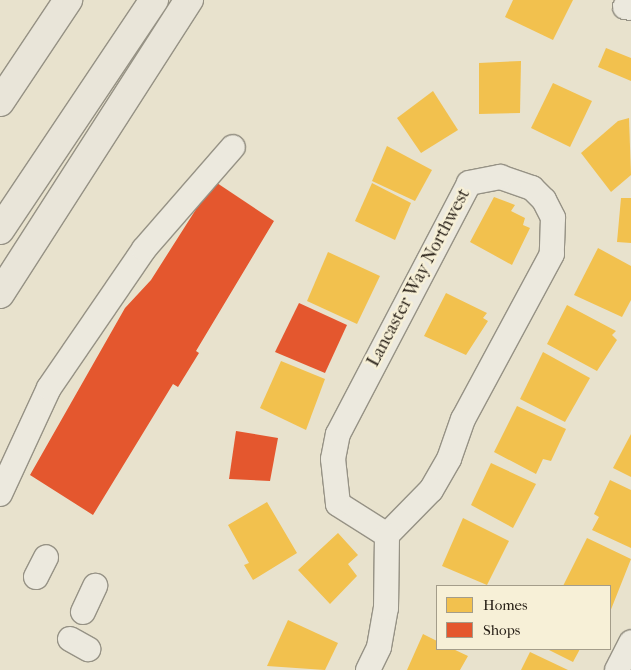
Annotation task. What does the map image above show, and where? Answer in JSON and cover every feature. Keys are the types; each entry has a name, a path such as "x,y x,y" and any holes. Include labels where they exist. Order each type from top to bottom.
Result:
{"highway":[{"path":"0,102 68,0"},
{"path":"0,230 154,0"},
{"path":"0,294 190,0"}],"street":[{"path":"0,494 49,388 144,249 233,147"},
{"name":"Lancaster Way Northwest","path":"516,180 532,188 553,218 552,254 463,419 436,482 388,545 338,504 333,459 338,434 469,183 516,180"},
{"path":"368,670 379,647 386,608 388,545"},
{"path":"83,612 95,586"},
{"path":"617,670 631,642"}],"building: Homes":[{"path":"513,0 573,0 553,40 505,17"},
{"path":"606,48 631,58 631,81 598,67"},
{"path":"521,61 520,113 479,114 479,63"},
{"path":"553,83 592,101 570,147 531,128"},
{"path":"433,91 458,130 421,153 397,118"},
{"path":"629,118 631,175 611,192 581,153 618,121"},
{"path":"387,146 432,170 415,201 372,181"},
{"path":"372,183 411,203 395,240 355,221"},
{"path":"494,197 515,205 511,211 525,218 523,225 530,228 512,265 470,242"},
{"path":"621,198 631,198 631,243 617,242"},
{"path":"598,248 631,266 631,300 622,317 574,295"},
{"path":"328,252 380,276 357,324 307,301"},
{"path":"446,293 487,313 483,318 488,321 466,355 424,336"},
{"path":"567,305 616,331 612,335 617,340 597,371 547,344"},
{"path":"543,352 590,378 565,422 520,399"},
{"path":"281,361 325,379 306,430 260,408"},
{"path":"517,406 566,429 551,461 543,459 536,474 494,452"},
{"path":"631,434 631,477 613,468"},
{"path":"491,463 536,484 513,528 471,505"},
{"path":"610,480 631,490 631,548 592,530 599,517 594,514"},
{"path":"267,502 297,553 253,580 244,565 249,563 228,525"},
{"path":"463,518 509,541 487,585 442,566"},
{"path":"338,533 358,555 348,564 357,576 330,604 298,570"},
{"path":"587,538 631,559 611,609 611,585 564,585"},
{"path":"288,620 338,643 325,670 267,666"},
{"path":"423,634 436,640 436,650 455,650 468,656 460,670 407,670"},
{"path":"549,650 579,650 573,662"},
{"path":"530,652 568,670 521,670"}],"building: Shops":[{"path":"214,181 274,221 196,351 199,353 178,387 173,384 93,515 30,475 125,308 151,280"},
{"path":"299,303 347,325 325,373 275,352"},
{"path":"236,431 278,438 270,481 229,479"}]}
